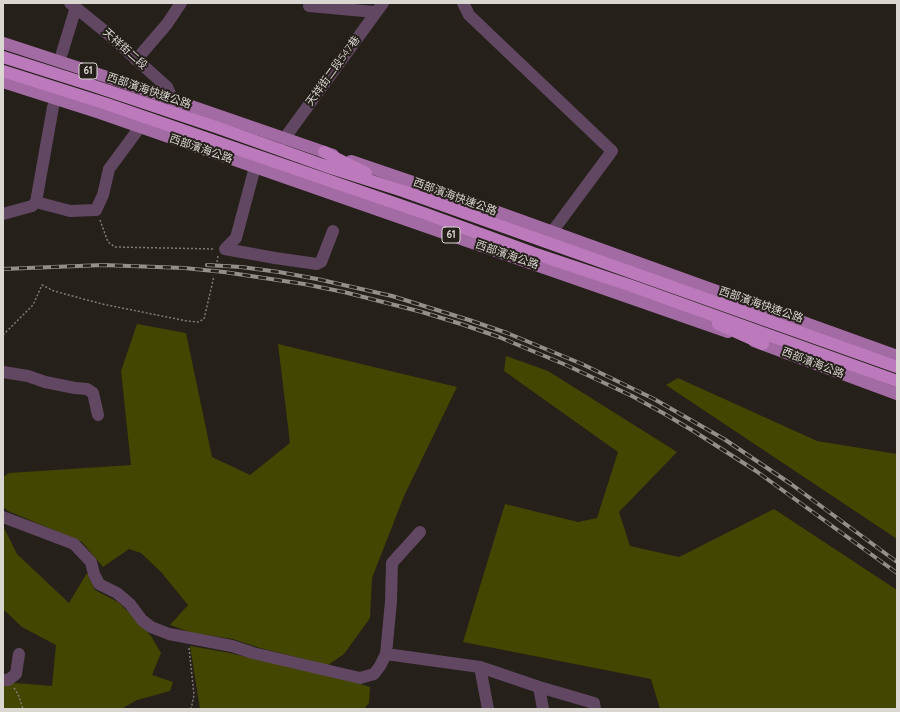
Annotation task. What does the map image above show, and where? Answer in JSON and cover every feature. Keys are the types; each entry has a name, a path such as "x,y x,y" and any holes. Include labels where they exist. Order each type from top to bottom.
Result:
{"highway":[{"name":"西部濱海快速公路","path":"3,56 330,168 403,191 897,368"},
{"name":"61","path":"3,71 107,104 426,214 897,381"},
{"path":"324,152 403,191"},
{"path":"629,285 763,344"}],"main road":[{"name":"61","path":"3,43 442,192 897,356"},
{"name":"西部濱海公路","path":"3,82 100,113 687,319 763,344 897,394"}],"street":[{"path":"136,60 167,24 181,3"},
{"path":"463,3 469,15 474,20 612,151 552,232"},
{"path":"62,53 73,5"},
{"name":"天祥街二段","path":"73,5 167,87 173,100"},
{"path":"309,6 379,8"},
{"name":"天祥街二段547巷","path":"284,139 379,8"},
{"path":"3,214 32,206 36,202 53,107"},
{"path":"36,202 70,210 96,210 103,195 109,169 140,127"},
{"path":"225,249 236,238 255,167"},
{"path":"225,249 317,264 320,262 333,231"},
{"path":"3,372 28,376 45,382 87,389 93,393 98,415"},
{"path":"3,517 74,544 91,562 94,574 99,584 126,600 142,620 151,627 169,634 232,646 253,653 360,678 374,674 386,654 391,601 392,562 420,532"},
{"path":"6,680 16,674 19,654"},
{"path":"386,654 480,667 539,687 594,703 595,709"},
{"path":"480,667 488,709"},
{"path":"539,687 544,709"}],"path":[{"path":"96,210 108,242 115,247 225,249"},
{"path":"3,335 33,305 42,285 54,291 102,304 198,322 204,319 214,276"},
{"path":"188,638 194,695 191,709"},
{"path":"6,680 18,694 23,709"}],"shaded area":[{"path":"137,324 186,333 212,457 250,475 290,443 278,344 457,387 404,496 372,578 370,618 344,654 328,665 260,648 233,639 192,633 170,625 188,605 161,572 141,553 129,549 103,567 82,542 8,511 3,507 3,477 9,473 131,465 121,371"},
{"path":"506,356 548,371 677,452 619,512 630,546 679,557 774,509 897,590 897,709 660,709 651,679 463,642 505,504 578,522 597,518 618,452 504,371"},
{"path":"678,378 817,441 897,454 897,539 666,385"},
{"path":"3,526 17,554 69,603 87,573 95,590 118,602 137,620 151,636 161,653 152,675 173,682 170,691 137,700 121,709 3,709 3,682 52,686 56,645 22,627 3,609"},
{"path":"190,646 225,652 370,687 369,703 364,709 200,709"}],"railway":[{"path":"3,269 103,265 184,268 224,272 304,284 344,292 422,312 461,324 499,337 566,365 632,396 663,413 756,471 897,573"},
{"path":"207,265 241,267 279,272 392,296 507,333 582,364 654,399 724,439 791,484 897,562"}]}
